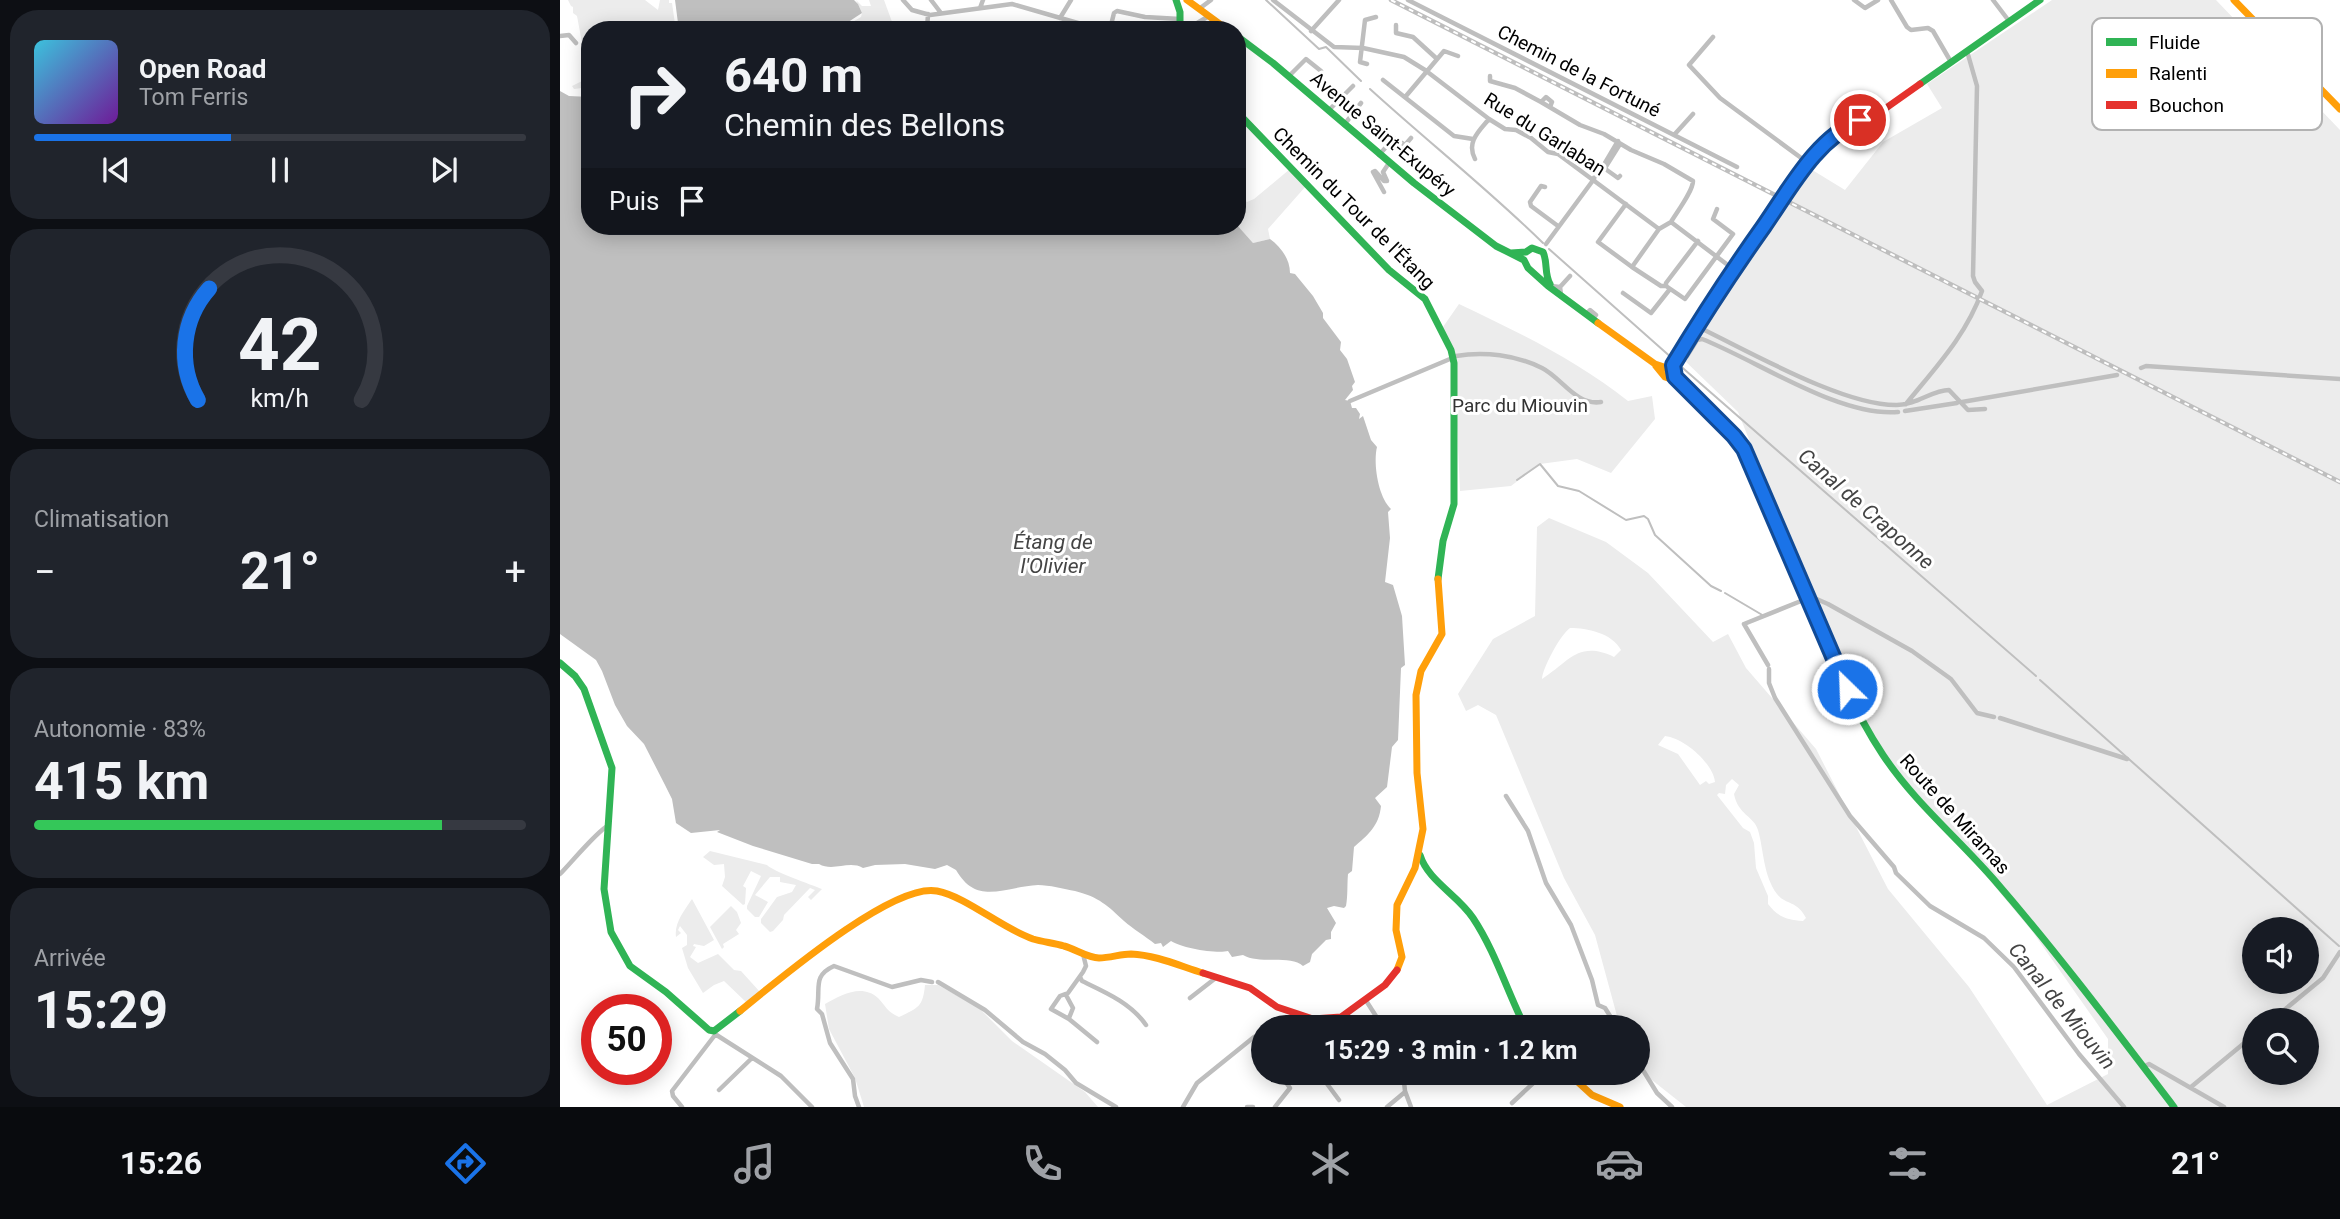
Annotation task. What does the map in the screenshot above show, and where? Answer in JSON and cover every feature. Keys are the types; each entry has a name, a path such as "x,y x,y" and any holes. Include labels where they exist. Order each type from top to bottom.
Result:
{"street":[{"path":"903,0 912,10 928,14 1012,4 1070,21"},
{"path":"931,0 941,14"},
{"path":"980,8 983,0"},
{"path":"1060,18 1071,0"},
{"path":"1185,6 1202,0"},
{"path":"1112,21 1117,11 1145,17 1210,0"},
{"path":"1273,0 1311,31 1339,0"},
{"path":"1280,5 1285,0"},
{"name":"Chemin de la Fortuné","path":"1408,0 1737,167"},
{"path":"1854,0 1865,8 1878,0"},
{"path":"1891,0 1911,30 1927,27 1933,31 1951,62"},
{"path":"1993,0 2009,21"},
{"path":"1546,244 1525,256 1525,265 1655,365 1670,371 1733,269 1808,163 1837,132 1885,108 2040,0"},
{"path":"2234,0 2252,18"},
{"path":"1185,6 1216,21"},
{"path":"928,14 928,21"},
{"path":"1199,21 1209,16"},
{"path":"1367,64 1360,62 1366,20 1376,16"},
{"path":"1396,25 1396,33 1413,37 1436,58"},
{"name":"Rue du Garlaban","path":"1311,31 1334,47 1363,48 1404,57 1489,119 1506,129 1516,130 1531,138 1548,152 1558,154 1659,229"},
{"path":"560,36 569,35 576,43"},
{"path":"1713,37 1689,65 1720,98 1808,163"},
{"name":"Avenue Saint-Exupéry","path":"1246,43 1289,76 1379,155 1496,246 1525,256"},
{"path":"1406,96 1425,70 1444,51 1458,55"},
{"path":"1906,404 1961,336 1982,291 1973,275 1977,86 1967,51"},
{"path":"1289,76 1306,59 1321,71"},
{"path":"1490,76 1490,80 1515,88 1541,102 1546,97 1550,99 1550,107 1580,125 1664,164 1693,181 1693,187 1671,222 1659,229 1632,267"},
{"path":"1383,80 1454,135 1473,139"},
{"path":"1328,110 1353,86"},
{"path":"2322,90 2340,109"},
{"path":"1344,125 1361,103"},
{"path":"1674,135 1693,114"},
{"path":"1475,159 1472,153 1473,139 1489,119"},
{"name":"Chemin du Tour de l'Étang","path":"1246,121 1389,270 1425,299 1451,349 1454,363 1454,504 1440,559 1438,581 1442,634 1422,671 1416,695 1423,829 1420,853 1396,905 1396,930 1402,957 1399,967 1385,985 1344,1015"},
{"path":"1379,155 1394,138 1405,145 1411,138"},
{"path":"1556,289 1543,267 1546,244 1603,168 1602,164 1619,142"},
{"path":"1384,192 1373,172 1375,170 1387,181 1383,172 1389,163"},
{"path":"1603,168 1618,178 1620,176"},
{"path":"1545,187 1541,186 1530,202 1531,206 1559,226"},
{"path":"1626,204 1598,242 1632,267 1685,299 1733,234 1713,219 1717,209"},
{"path":"1671,222 1733,269"},
{"path":"1623,293 1651,313 1698,241"},
{"path":"1536,248 1545,255"},
{"path":"1531,270 1543,267"},
{"path":"1556,289 1570,276"},
{"path":"1696,326 1829,389 1873,402 1906,404 1930,397 1941,390 1949,390 1968,410 1986,409"},
{"name":"Route de Miramas","path":"1670,371 1744,449 1839,672 1884,756 1930,814 1983,868 2016,907 2174,1107"},
{"path":"560,663 575,676 583,689 610,761 611,809 604,903 611,932 624,958 630,966 680,1003 702,1026 781,1076 813,1107"},
{"path":"560,874 599,830 608,826"},
{"path":"1420,853 1420,861 1426,869 1451,891 1468,911 1497,962 1518,1015"},
{"name":"Chemin du Tour de l'Étang","path":"715,1033 843,930 902,898 921,891 946,893 1012,930 1083,954 1097,958 1144,954 1217,977 1250,988 1277,1007 1298,1015"},
{"path":"2287,1008 2323,978 2340,952"},
{"path":"1083,954 1086,966 1080,977 1051,1009 1069,1019 1097,1042"},
{"path":"1080,977 1082,981 1127,1005 1146,1025"},
{"path":"1190,998 1217,977"},
{"path":"1066,995 1073,1008 1069,1019"},
{"path":"1366,999 1376,1015"},
{"path":"682,1107 672,1091 715,1033"},
{"path":"1183,1107 1197,1083 1251,1040"},
{"path":"2191,1087 2242,1045"},
{"path":"719,1090 752,1058"},
{"path":"2143,1067 2150,1064 2224,1107"},
{"path":"1275,1107 1290,1088 1288,1085"},
{"path":"1328,1085 1339,1100"},
{"path":"1404,1085 1411,1107"},
{"path":"1512,1102 1531,1085"},
{"path":"1581,1085 1592,1095 1620,1107"},
{"path":"1387,1107 1405,1091"},
{"path":"1247,1107 1253,1107"}],"green space":[{"path":"568,0 645,0 658,10 660,0 669,0 669,3 672,3 675,21 581,21 581,37 577,16"},
{"path":"856,0 862,6 871,6 869,0 884,0 892,21 854,21 862,13"},
{"path":"2052,0 2216,0 2233,18 2092,18 2092,130 2322,130 2322,111 2340,130 2340,1107 1686,1107 1650,1078 1650,1015 1617,1015 1595,935 1564,878 1496,715 1478,705 1466,711 1458,694 1493,639 1535,616 1537,527 1549,518 1606,542 1648,573 1713,642 1728,634 1746,668 1816,749 1888,889 1969,987 2047,1105 2108,1074 2108,1039 2032,931 1869,736 1738,412 1683,359 1744,257 1809,168 1845,190 1883,142 1942,108 1927,84","holes":["1577,628 1591,630 1612,639 1621,650 1614,657 1602,652 1583,652 1567,660 1542,679 1557,644 1566,631","1665,736 1689,746 1703,760 1715,782 1709,784 1706,781 1700,785 1678,754 1658,745","1732,779 1739,785 1734,794 1736,801 1756,825 1772,887 1780,897 1802,912 1806,918 1803,921 1783,917 1768,904 1768,896 1756,868 1754,843 1750,832 1743,828 1717,795 1725,794 1726,785"]},
{"path":"581,82 581,88 574,89 572,86"},
{"path":"1290,169 1306,186 1268,229 1270,239 1253,243 1246,235 1246,201 1254,199"},
{"name":"Parc du Miouvin","path":"1459,304 1567,360 1628,401 1652,396 1655,419 1611,473 1577,459 1540,464 1511,486 1460,491 1454,357 1443,327"},
{"path":"710,851 767,865 822,889 811,900 808,897 815,890 810,888 770,932 761,923 761,919 777,897 792,892 796,885 780,882 780,877 770,877 755,895 768,902 759,917 755,917 747,906 761,876 751,871 743,886 746,888 743,905 722,886 725,877 724,864 714,865 703,857"},
{"path":"692,899 714,940 704,946 694,944 696,947 690,957 698,963 718,954 734,970 741,971 760,992 747,1003 724,981 703,993 688,968 682,948 687,945 687,935 680,926 678,930 681,933 676,937 676,932 680,917"},
{"path":"731,906 737,912 741,923 736,930 739,934 723,944 722,949 710,927"},
{"path":"925,985 938,985 979,1008 1012,1041 1085,1092 1098,1107 864,1107 855,1078 829,1029 825,1004 852,992 865,991 878,998 889,1011 899,1017 918,1006 923,998"}],"water":[{"path":"675,0 854,0 862,13 850,21 678,21"},
{"name":"Étang de l'Olivier","path":"560,91 569,96 581,97 581,235 1246,235 1253,243 1270,239 1287,258 1290,273 1295,274 1313,296 1323,318 1341,342 1340,350 1347,359 1355,382 1353,390 1345,400 1350,401 1352,408 1356,408 1360,414 1359,419 1363,416 1371,440 1377,447 1378,480 1391,509 1388,512 1390,538 1385,582 1393,585 1402,616 1405,665 1401,668 1398,740 1392,747 1387,787 1375,798 1381,806 1378,819 1368,834 1354,847 1352,871 1348,874 1346,906 1327,908 1336,923 1331,939 1326,940 1312,954 1310,962 1303,966 1291,961 1250,958 1243,955 1232,957 1228,951 1199,950 1171,941 1163,947 1161,943 1155,944 1131,927 1091,896 1052,886 982,891 973,888 956,870 947,865 935,869 905,864 863,868 852,865 830,867 753,846 717,832 720,830 691,833 676,823 672,799 644,744 627,726 615,705 596,660 560,634"}],"waterway":[{"name":"Canal de Craponne","path":"1266,0 1319,49 1326,47 1361,81"},
{"name":"Canal de Craponne","path":"1370,89 1543,243"},
{"name":"Canal de Craponne","path":"1549,249 1673,359"},
{"path":"1687,356 1697,340 1702,339 1825,397 1850,406 1898,412"},
{"path":"1456,356 1489,354 1522,360 1549,372 1584,400 1601,402"},
{"path":"1350,401 1450,359"},
{"name":"Canal de Craponne","path":"1677,363 2036,676"},
{"path":"2141,368 2146,366 2340,379"},
{"path":"1962,402 2117,375"},
{"path":"1905,411 1957,403"},
{"path":"1517,480 1540,464 1558,486 1579,491 1626,520 1644,516 1655,535 1711,586 1721,591"},
{"path":"1725,593 1764,616"},
{"path":"1812,597 1912,651 1951,679 1977,713 1994,717"},
{"name":"Canal de Miouvin","path":"1768,665 1744,624 1806,599"},
{"name":"Canal de Miouvin","path":"1769,669 1769,683 1775,698 1850,816 1894,867 1896,873 1930,906 1984,938 2014,967 2079,1054 2124,1107"},
{"name":"Canal de Craponne","path":"2040,680 2339,946"},
{"path":"2000,718 2127,759"},
{"path":"1506,796 1528,831 1546,883 1571,925 1592,980 1598,1005 1605,1008 1609,1015"},
{"path":"859,1107 853,1079 830,1043 822,1014 817,1009 820,978 834,966 892,987 921,980 932,982"},
{"path":"938,982 985,1010 1023,1042 1045,1054 1065,1070 1076,1083 1116,1107"},
{"path":"1650,1082 1657,1093 1672,1107"}],"railway":[{"path":"1391,0 2340,482"}],"traffic: fast":[{"path":"1176,0 1180,21"},
{"path":"1920,84 2040,0"},
{"path":"1246,43 1414,183 1496,246 1524,260 1528,268 1548,286 1598,323"},
{"path":"1246,121 1389,270 1425,299 1451,350 1454,363 1454,504 1443,541 1438,579"},
{"path":"1511,253 1526,252 1532,248 1543,252 1550,284"},
{"path":"1804,587 1849,695 1883,755 1909,789 1982,866 2019,910 2087,993 2174,1107"},
{"path":"560,663 575,676 584,689 612,768 604,889 611,932 630,966 666,992 709,1030 714,1031 740,1011"},
{"path":"1420,855 1430,873 1473,918 1520,1015"}],"traffic: slow":[{"path":"1187,0 1216,21"},
{"path":"2234,0 2252,18"},
{"path":"2322,90 2340,109"},
{"path":"1598,323 1655,364 1673,370"},
{"path":"1656,366 1665,377 1677,381"},
{"path":"1397,970 1402,957 1396,930 1397,905 1415,868 1423,829 1417,773 1416,695 1421,671 1442,634 1438,579"},
{"path":"740,1011 865,917 917,892 937,891 948,894 1021,934 1064,946 1090,957 1140,955 1203,973"},
{"path":"1581,1085 1592,1095 1620,1107"}],"traffic: jam":[{"path":"1672,366 1733,269 1808,163 1828,140 1845,126 1886,108 1920,84"},
{"path":"1673,365 1675,377 1728,429 1752,463 1777,516 1804,587"},
{"path":"1203,973 1250,988 1277,1007 1313,1019 1341,1017 1385,985 1397,970"}],"route":[{"path":"1847,689 1744,449 1675,377 1673,365 1704,312 1808,163 1837,132 1860,120"}]}
